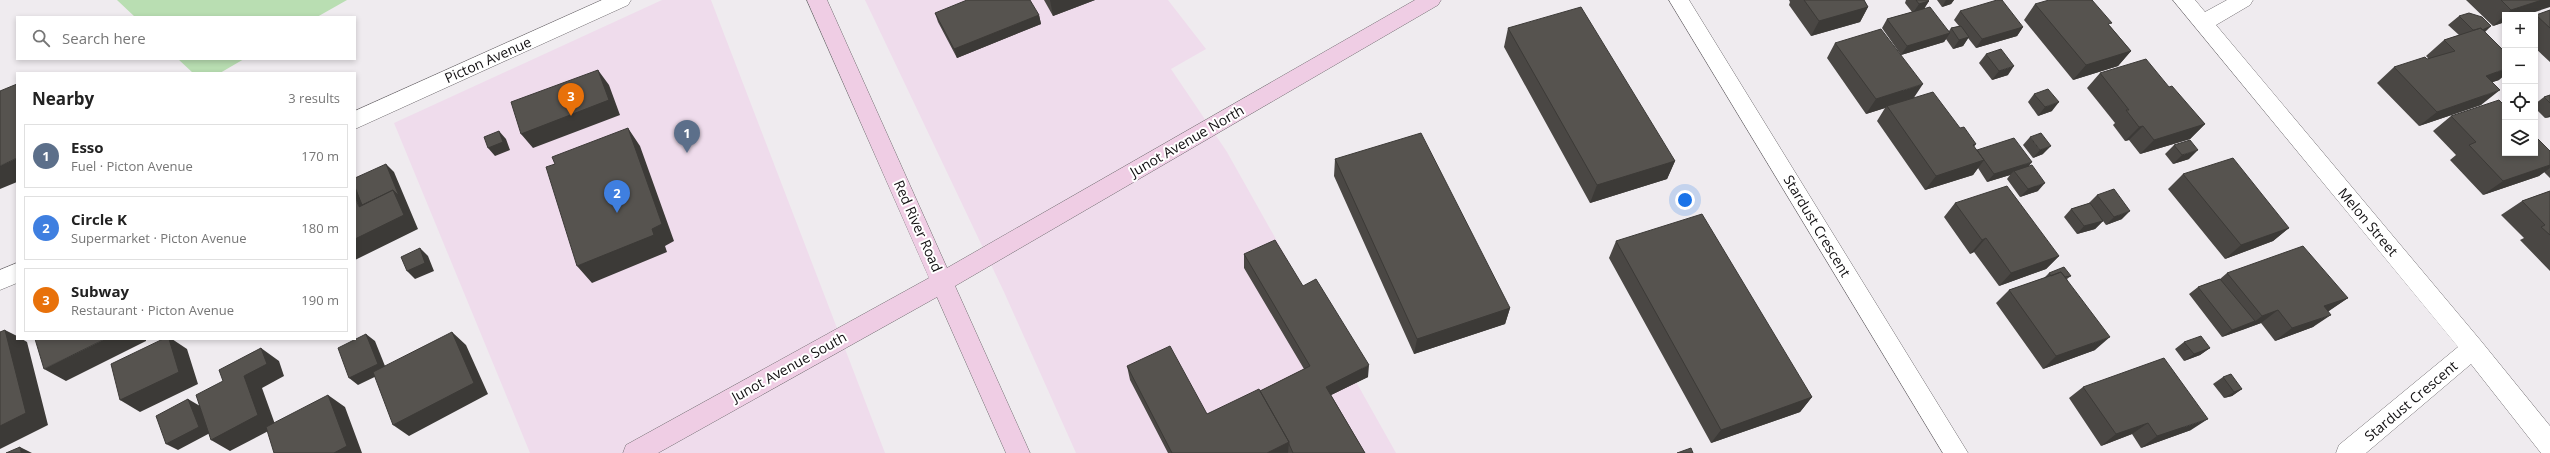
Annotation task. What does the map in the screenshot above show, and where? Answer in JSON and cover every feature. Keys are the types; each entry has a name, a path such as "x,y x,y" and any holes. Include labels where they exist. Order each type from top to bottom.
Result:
{"main road":[{"name":"Red River Road","path":"817,0 1018,453"},
{"name":"Junot Avenue North","path":"942,282 1431,0"},
{"name":"Junot Avenue South","path":"635,453 942,282"}],"street":[{"name":"Picton Avenue","path":"356,120 621,0"},
{"name":"Stardust Crescent","path":"1679,0 1956,453"},
{"name":"Melon Street","path":"2183,0 2473,348 2550,445"},
{"path":"2203,23 2243,0"},
{"path":"0,280 16,273"},
{"name":"Stardust Crescent","path":"2348,453 2473,348"}],"shaded area":[{"path":"662,0 711,0 885,453 530,453 394,123"},
{"path":"865,0 1168,0 1206,49 1171,69 1227,152 1396,453 1076,453 1004,292"}],"green space":[{"path":"117,0 347,0 319,16 134,16"},
{"path":"179,60 242,60 222,72 192,72"}],"building":[{"path":"967,0 1030,0 1039,15 954,49 935,13"},
{"path":"1804,0 1864,0 1868,7 1819,21"},
{"path":"1916,0 1928,0 1929,1 1919,4"},
{"path":"1997,0 2002,0 2023,27 1982,39 1960,11"},
{"path":"2049,0 2092,0 2112,23 2108,24 2131,51 2086,65 2035,4"},
{"path":"2501,0 2542,0 2511,10"},
{"path":"1581,7 1675,161 1597,185 1508,28"},
{"path":"1930,7 1950,33 1907,46 1887,19"},
{"path":"2550,10 2550,28 2538,17 2538,14"},
{"path":"2469,13 2482,17 2491,26 2482,30 2481,28 2473,30 2459,16"},
{"path":"1961,26 1969,37 1959,40 1951,28"},
{"path":"2481,28 2502,49 2502,70 2486,76 2500,90 2437,112 2394,67 2425,57 2427,59 2455,51 2444,40"},
{"path":"1881,29 1923,84 1876,99 1835,43"},
{"path":"2001,49 2014,66 1999,71 1986,54"},
{"path":"2146,59 2169,87 2172,86 2205,124 2154,140 2143,126 2139,127 2126,110 2129,110 2100,73"},
{"path":"598,70 609,100 521,134 511,102"},
{"path":"16,84 16,158 0,166 0,91"},
{"path":"2048,89 2059,102 2045,107 2034,94"},
{"path":"1933,92 1960,128 1964,127 1976,144 1973,145 1984,160 1936,176 1887,106"},
{"path":"2550,95 2550,103 2544,97"},
{"path":"2499,100 2502,103 2502,156 2538,156 2538,139 2550,151 2550,165 2503,181 2469,145 2476,142 2451,116"},
{"path":"628,128 662,224 652,229 654,235 577,266 546,167 555,164 552,157"},
{"path":"499,131 503,142 488,148 484,137"},
{"path":"1421,133 1510,308 1417,339 1335,159"},
{"path":"2041,133 2051,146 2040,150 2030,137"},
{"path":"2014,138 2032,162 1994,174 1977,150"},
{"path":"2190,140 2198,150 2182,155 2174,145"},
{"path":"2233,158 2289,228 2241,245 2183,174"},
{"path":"386,164 399,196 393,190 362,205 356,190 356,178"},
{"path":"2032,165 2045,183 2028,189 2014,171"},
{"path":"2007,186 2059,256 2011,273 1986,238 1982,240 1955,203"},
{"path":"2114,189 2130,211 2114,217 2097,195"},
{"path":"393,190 404,215 356,239 356,200 359,207"},
{"path":"2550,191 2550,235 2541,227 2545,225 2522,201"},
{"path":"2090,203 2103,221 2084,226 2071,209"},
{"path":"1702,214 1812,397 1721,430 1616,241"},
{"path":"1275,240 1303,286 1316,279 1369,365 1326,387 1365,453 1293,453 1289,442 1260,391 1310,366 1244,254"},
{"path":"2303,246 2348,298 2324,306 2331,315 2292,328 2278,310 2262,316 2227,273"},
{"path":"420,248 425,263 407,271 401,257"},
{"path":"2064,267 2071,276 2065,277 2061,272 2051,276 2049,273"},
{"path":"2061,272 2110,337 2056,356 2009,290"},
{"path":"2220,279 2255,321 2232,330 2198,287"},
{"path":"5,330 26,413 0,426 0,332"},
{"path":"452,332 474,383 393,425 373,372"},
{"path":"366,334 378,364 349,378 338,348"},
{"path":"2201,336 2210,348 2194,354 2184,342"},
{"path":"35,340 103,340 44,369"},
{"path":"161,340 169,340 179,372 120,400 111,364"},
{"path":"1170,346 1207,414 1259,389 1289,442 1267,453 1172,453 1127,366"},
{"path":"261,348 267,364 244,376 258,415 211,440 196,395 223,381 219,370"},
{"path":"2164,358 2208,419 2157,436 2148,423 2116,434 2083,387"},
{"path":"2231,374 2242,389 2234,392 2223,377"},
{"path":"328,395 347,446 334,453 274,453 266,427"},
{"path":"188,399 199,427 166,444 156,416"},
{"path":"20,447 21,453 6,453"},
{"path":"1691,448 1693,453 1677,453"}],"place":[{"name":"Subway","path":"571,116"},
{"name":"Esso","path":"687,153"},
{"name":"Circle K","path":"617,213"}]}
